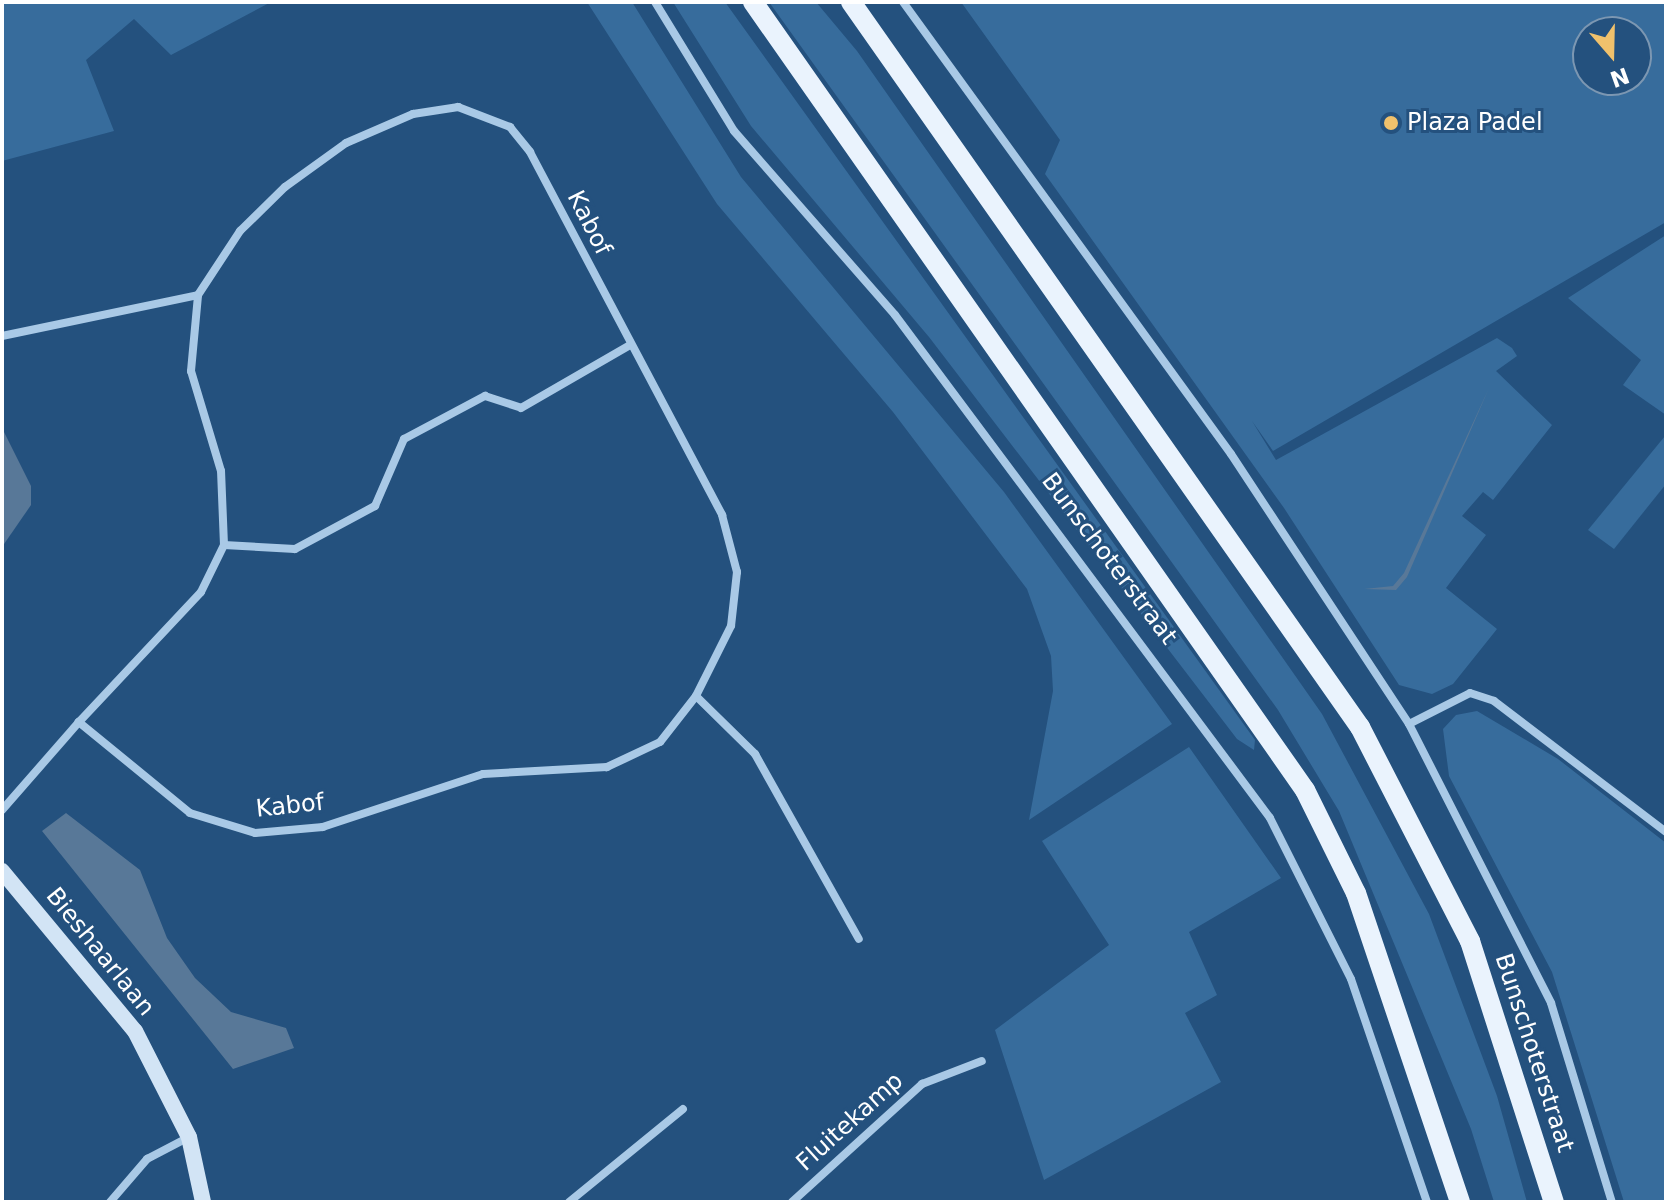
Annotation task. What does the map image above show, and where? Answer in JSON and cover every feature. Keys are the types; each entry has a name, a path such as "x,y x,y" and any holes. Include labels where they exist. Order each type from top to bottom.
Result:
{"main road":[{"name":"Bunschoterstraat","path":"753,2 1305,790 1356,893 1460,1202"},
{"name":"Bunschoterstraat","path":"851,2 1360,727 1470,941 1554,1202"}],"street":[{"name":"Bunschoterstraat","path":"655,2 734,131 895,315 1270,818 1351,979 1427,1202"},
{"name":"Bunschoterstraat","path":"903,2 1231,454 1409,724 1551,1003 1612,1202"},
{"name":"Kabof","path":"2,810 79,722 201,592 224,545 221,471 191,371 198,295 240,231 285,187 346,143 413,114 458,107 510,127 530,152 722,515 737,572 731,626 696,696 660,742 607,767 483,774 323,827 255,833 190,813 79,722"},
{"path":"2,336 198,295"},
{"path":"224,545 295,549 375,506 404,439 485,396 521,408 630,345"},
{"path":"1409,724 1470,693 1494,701 1666,832"},
{"path":"696,696 755,754 859,939"},
{"name":"Bieshaarlaan","path":"2,871 135,1031 189,1137 203,1202"},
{"name":"Fluitekamp","path":"792,1202 922,1084 982,1061"},
{"path":"569,1202 683,1109"},
{"path":"110,1202 147,1159 189,1137"}],"shaded area":[{"path":"2,2 271,2 171,55 134,19 86,60 114,131 2,161"},
{"path":"587,2 632,2 741,177 1004,492 1172,724 1029,820 1053,691 1051,656 1027,589 893,412 717,204"},
{"path":"673,2 725,2 1255,740 1254,750 1237,739 929,337 751,126"},
{"path":"769,2 816,2 857,51 1322,714 1429,914 1497,1096 1527,1202 1494,1202 1471,1129 1339,811 1278,710"},
{"path":"961,2 1666,2 1666,222 1273,451 1252,421 1276,460 1497,338 1512,348 1517,356 1496,371 1552,425 1493,500 1483,492 1462,516 1486,535 1446,588 1497,629 1453,684 1432,694 1399,685 1284,508 1045,174 1060,140"},
{"path":"1666,235 1666,415 1623,385 1641,360 1568,298"},
{"path":"1489,388 1407,577 1396,590 1364,589 1393,586 1404,573"},
{"path":"2,428 31,486 31,505 2,547"},
{"path":"1665,436 1666,484 1614,549 1588,530"},
{"path":"1477,711 1558,759 1666,843 1666,1202 1624,1202 1552,972 1449,776 1443,729 1456,715"},
{"path":"1189,747 1281,878 1189,932 1217,995 1185,1013 1221,1082 1044,1180 995,1030 1109,945 1042,841"},
{"path":"66,813 140,870 167,938 195,978 231,1012 286,1028 294,1048 233,1069 42,831"}],"place":[{"name":"Plaza Padel","path":"1391,123"}]}
